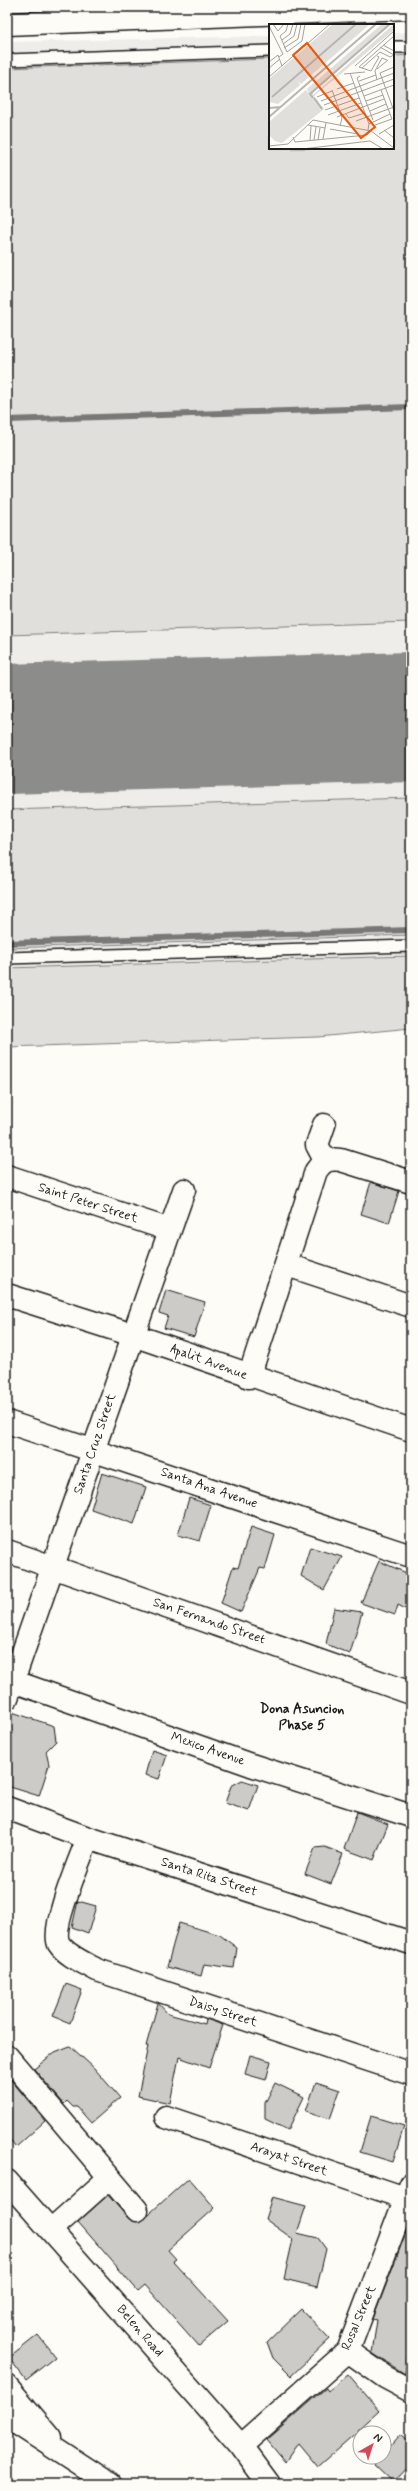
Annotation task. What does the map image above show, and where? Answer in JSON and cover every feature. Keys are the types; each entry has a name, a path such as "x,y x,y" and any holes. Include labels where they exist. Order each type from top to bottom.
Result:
{"street":[{"path":"7,24 411,8"},
{"path":"324,1125 317,1146 325,1160"},
{"path":"325,1160 341,1160 411,1182"},
{"path":"249,1377 287,1266 316,1171 325,1160"},
{"name":"Saint Peter Street","path":"7,1176 170,1230"},
{"name":"Santa Cruz Street","path":"9,1686 53,1566 184,1190"},
{"path":"287,1266 411,1306"},
{"name":"Apalit Avenue","path":"7,1295 133,1335 249,1377 411,1430"},
{"name":"Santa Ana Avenue","path":"7,1422 94,1449 411,1556"},
{"name":"San Fernando Street","path":"7,1551 411,1692"},
{"name":"Mexico Avenue","path":"9,1686 411,1816"},
{"name":"Santa Rita Street","path":"7,1808 88,1838 411,1943"},
{"name":"Daisy Street","path":"88,1838 57,1925 59,1944 69,1954 97,1970 411,2074"},
{"path":"7,2056 109,2178 138,2210"},
{"name":"Arayat Street","path":"166,2117 410,2194"},
{"path":"51,2230 109,2178"},
{"name":"Belen Road","path":"7,2181 241,2446 269,2484"},
{"name":"Rosal Street","path":"241,2446 348,2351 410,2194"},
{"path":"348,2351 385,2377 411,2391"},
{"path":"7,2386 65,2454"},
{"path":"7,2417 110,2484"}],"lane":[{"path":"394,48 411,47"},
{"path":"7,60 269,51"},
{"path":"7,958 411,946"}],"shaded area":[{"path":"411,32 411,1028 318,1037 7,1047 7,42 269,36 269,149 394,149 394,33"},
{"path":"411,55 411,622 7,635 7,68 269,59 269,149 394,149 394,56"},
{"path":"411,798 411,935 7,948 7,810"},
{"path":"411,956 411,1028 318,1037 7,1047 7,968"}],"building":[{"path":"371,1182 399,1191 389,1223 361,1214"},
{"path":"166,1290 205,1302 194,1337 164,1328 168,1316 159,1313"},
{"path":"102,1473 146,1487 134,1524 91,1509"},
{"path":"189,1498 211,1505 200,1541 178,1535"},
{"path":"251,1527 275,1535 265,1569 260,1568 241,1612 221,1603 233,1567 238,1568"},
{"path":"310,1547 342,1557 324,1590 301,1576"},
{"path":"379,1561 411,1575 411,1612 398,1605 395,1615 361,1603"},
{"path":"334,1608 362,1612 350,1654 326,1644"},
{"path":"12,1712 54,1726 56,1741 46,1751 49,1765 39,1796 7,1786 7,1726"},
{"path":"152,1750 167,1755 159,1779 145,1775"},
{"path":"242,1780 258,1785 249,1811 225,1803 231,1786"},
{"path":"357,1812 388,1824 374,1860 344,1849"},
{"path":"325,1847 343,1854 331,1884 305,1874 315,1848"},
{"path":"78,1901 96,1906 88,1933 72,1927"},
{"path":"179,1923 220,1935 237,1948 234,1968 204,1964 201,1976 167,1967"},
{"path":"66,1984 82,1990 70,2023 53,2016"},
{"path":"158,2003 168,2014 205,2024 206,2019 223,2025 209,2068 179,2057 170,2103 138,2096 148,2046 146,2046"},
{"path":"70,2046 94,2068 120,2098 91,2123 77,2107 73,2107 67,2101 64,2104 34,2069 55,2052"},
{"path":"250,2055 271,2061 266,2080 245,2074"},
{"path":"7,2075 45,2121 16,2147 7,2136"},
{"path":"316,2082 340,2090 330,2119 306,2111"},
{"path":"275,2083 304,2097 288,2130 265,2119 265,2103"},
{"path":"371,2116 404,2126 393,2162 360,2152"},
{"path":"189,2178 215,2208 168,2250 176,2259 173,2261 228,2321 199,2346 145,2285 138,2291 78,2222 108,2195 128,2218 140,2222"},
{"path":"272,2197 306,2206 297,2233 318,2238 326,2249 317,2287 284,2279 293,2239 265,2219"},
{"path":"411,2219 411,2329 405,2374 372,2353 377,2320 373,2319"},
{"path":"301,2309 330,2339 291,2376 273,2358 267,2342"},
{"path":"38,2335 55,2357 26,2380 9,2358"},
{"path":"348,2374 379,2410 362,2425 352,2425 352,2437 318,2467 298,2443 285,2462 267,2440 326,2388 328,2391"},
{"path":"401,2434 411,2443 411,2463 393,2482 375,2465 392,2465 392,2444"}],"waterway":[{"path":"7,420 411,407"},
{"path":"7,943 411,930"}],"runway":[{"path":"7,729 411,717"}],"district":[{"name":"Dona Asuncion Phase 5","path":"302,1718"}]}
